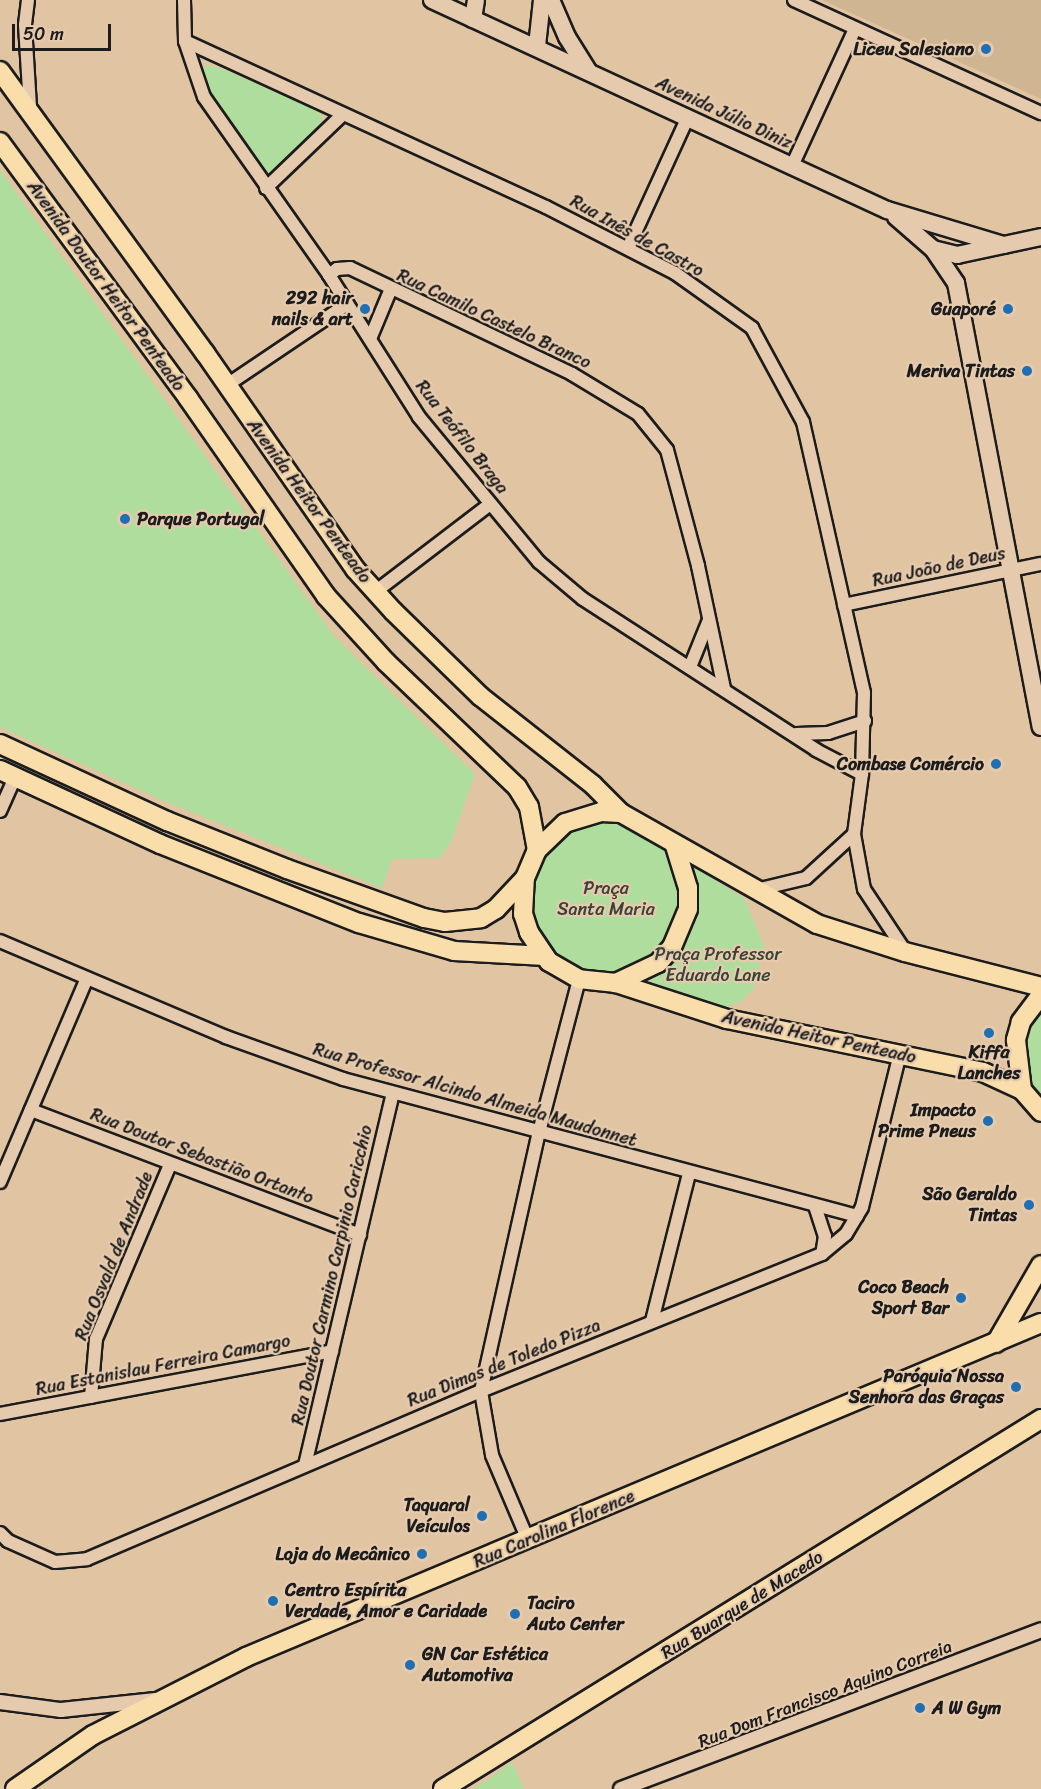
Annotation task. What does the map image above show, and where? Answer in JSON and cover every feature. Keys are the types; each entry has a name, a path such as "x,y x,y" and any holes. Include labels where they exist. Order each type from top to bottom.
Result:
{"main road":[{"name":"Avenida Júlio Diniz","path":"432,0 537,46 887,210 1004,245"},
{"path":"473,18 476,0"},
{"path":"537,46 542,0"},
{"path":"551,0 567,37 589,71"},
{"path":"0,71 39,124"},
{"name":"Avenida Heitor Penteado","path":"39,124 227,385 332,539 375,592 480,696 593,785 621,813"},
{"name":"Avenida Doutor Heitor Penteado","path":"0,142 210,431 307,573 345,620 517,787 528,807 537,850"},
{"path":"887,210 933,249 956,283 1041,727"},
{"path":"933,249 957,255 1041,237"},
{"path":"956,283 966,263 983,251"},
{"path":"0,744 167,821 287,869 424,918 445,922 481,918 496,909 525,878 537,850 549,835 574,820 601,812 621,813 640,821 675,846 817,924 905,952 1041,987"},
{"path":"8,773 160,844 358,923 454,951 545,956"},
{"path":"525,878 523,914 529,932 545,956 563,973 579,979 616,983 658,963 682,929 688,888 675,846"},
{"name":"Avenida Heitor Penteado","path":"616,983 727,1019 983,1072 1022,1090"},
{"path":"1041,995 1021,1022 1016,1040 1022,1090 1041,1112"},
{"path":"996,1343 1041,1265"},
{"name":"Rua Carolina Florence","path":"15,1789 93,1735 246,1657 1041,1323"},
{"name":"Rua Buarque de Macedo","path":"443,1789 1041,1419"}],"street":[{"path":"28,0 24,25 27,104 39,124"},
{"name":"Rua Teófilo Braga","path":"184,0 185,41 204,97 328,275 419,417 539,562 583,599 796,734 816,750 862,774"},
{"path":"794,0 1041,113"},
{"path":"792,166 855,29"},
{"name":"Rua Inês de Castro","path":"185,41 546,207 628,248 675,273 752,328 803,422 864,693 862,774 854,834 864,890 905,952"},
{"path":"266,188 342,115"},
{"path":"628,248 688,117"},
{"name":"Rua Camilo Castelo Branco","path":"328,275 337,269 350,268 390,291 572,374 638,414 667,450 724,688"},
{"path":"370,339 390,291"},
{"path":"227,385 347,304"},
{"path":"375,592 490,504"},
{"name":"Rua João de Deus","path":"844,605 1041,564"},
{"path":"690,667 709,619"},
{"path":"796,734 828,733 865,721"},
{"path":"0,811 8,773"},
{"path":"756,890 806,878 854,834"},
{"name":"Rua Professor Alcindo Almeida Maudonnet","path":"0,941 86,980 226,1037 343,1079 689,1174 857,1216"},
{"path":"528,1540 492,1455 481,1391 539,1132 579,979"},
{"path":"0,1182 86,980"},
{"name":"Rua Dimas de Toledo Pizza","path":"0,1533 8,1541 55,1562 87,1559 481,1391 822,1254 846,1234 866,1196 900,1054"},
{"name":"Rua Doutor Carmino Carpinio Caricchio","path":"305,1465 393,1093"},
{"name":"Rua Doutor Sebastião Ortanto","path":"31,1110 170,1165 360,1235"},
{"name":"Rua Osvald de Andrade","path":"91,1397 96,1339 170,1165"},
{"path":"652,1322 689,1174"},
{"path":"815,1206 825,1230 822,1254"},
{"name":"Rua Estanislau Ferreira Camargo","path":"0,1414 332,1351"},
{"name":"Rua Dom Francisco Aquino Correia","path":"621,1789 1018,1642 1041,1630"},
{"path":"0,1702 61,1710 163,1699"}],"shaded area":[{"name":"Liceu Salesiano","path":"822,0 1041,0 1041,99"}],"green space":[{"path":"207,65 223,69 317,110 322,117 319,130 271,174 265,172 203,80 200,69"},
{"name":"Parque Portugal","path":"0,170 334,636 475,774 452,840 440,858 392,859 382,888 166,802 0,727"},
{"name":"Praça Santa Maria","path":"606,823 635,828 660,845 677,870 682,899 677,928 660,953 635,970 606,975 577,970 552,953 535,928 530,899 535,870 552,845 577,828"},
{"name":"Praça Professor Eduardo Lane","path":"692,865 744,898 764,946 754,988 740,1002 721,1009 645,985 667,969 692,932 696,896"},
{"path":"1041,1012 1041,1098 1029,1075 1026,1051 1031,1028"},
{"path":"512,1762 524,1789 473,1789 489,1779"}],"place":[{"name":"Liceu Salesiano","path":"986,49"},
{"name":"292 hair nails & art","path":"365,309"},
{"name":"Guaporé","path":"1008,309"},
{"name":"Meriva Tintas","path":"1027,371"},
{"name":"Parque Portugal","path":"125,519"},
{"name":"Combase Comércio","path":"996,764"},
{"name":"Kiffa Lanches","path":"989,1033"},
{"name":"Impacto Prime Pneus","path":"988,1121"},
{"name":"São Geraldo Tintas","path":"1029,1205"},
{"name":"Coco Beach Sport Bar","path":"961,1298"},
{"name":"Paróquia Nossa Senhora das Graças","path":"1016,1387"},
{"name":"Taquaral Veículos","path":"482,1516"},
{"name":"Loja do Mecânico","path":"422,1554"},
{"name":"Centro Espírita Verdade, Amor e Caridade","path":"273,1601"},
{"name":"Taciro Auto Center","path":"515,1614"},
{"name":"GN Car Estética Automotiva","path":"410,1665"},
{"name":"A W Gym","path":"920,1708"}]}
